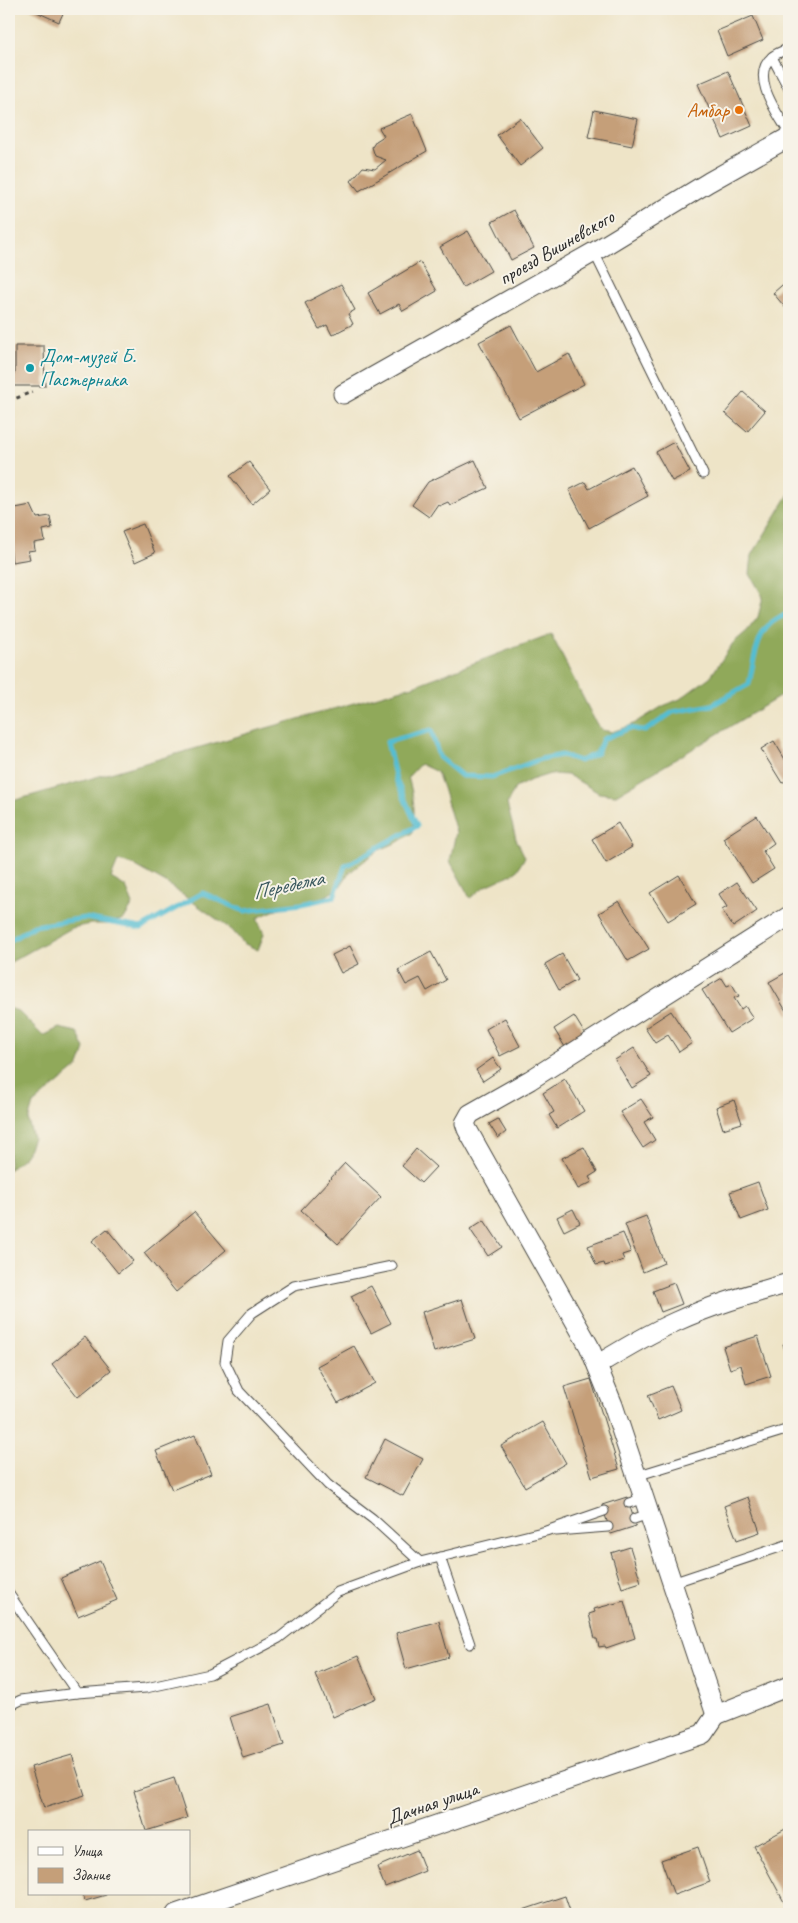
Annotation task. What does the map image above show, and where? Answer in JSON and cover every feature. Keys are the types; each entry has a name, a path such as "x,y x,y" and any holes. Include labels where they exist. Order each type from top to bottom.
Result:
{"street":[{"name":"проезд Вишневского","path":"344,394 594,252 709,182 789,137"},
{"path":"789,916 530,1080 470,1114 467,1119 467,1129 589,1346 597,1365 613,1405 636,1476 639,1509 672,1583 716,1715 789,1686"},
{"path":"597,1365 676,1321 789,1283"},
{"name":"Дачная улица","path":"176,1914 702,1734 716,1715"}],"lane":[{"path":"789,48 772,57 765,66 763,88 789,133"},
{"path":"772,57 789,89"},
{"path":"594,252 703,474"},
{"path":"392,1266 294,1286 252,1313 228,1341 225,1362 239,1391 328,1485 373,1519 420,1562"},
{"path":"636,1476 789,1430"},
{"path":"9,1706 20,1700 77,1693 146,1688 210,1674 279,1638 338,1592 420,1562 546,1531 604,1511"},
{"path":"546,1531 608,1527"},
{"path":"672,1583 789,1544"},
{"path":"440,1557 470,1644"},
{"path":"9,1594 77,1693"}],"path":[{"path":"9,401 32,392"}],"green space":[{"path":"789,494 789,691 616,795 599,793 568,775 550,774 515,788 507,804 516,839 525,857 516,872 484,887 470,898 450,861 456,832 443,788 437,772 420,764 408,777 414,805 412,833 398,842 377,851 349,873 339,888 324,897 273,911 257,918 264,934 258,950 243,943 232,930 166,883 134,865 118,861 111,878 126,887 133,904 124,919 107,924 90,924 72,928 9,963 9,802 413,686 551,634 596,723 602,730 612,732 632,725 663,706 680,699 711,676 733,643 747,631 758,617 763,597 750,574 752,555"},
{"path":"9,1008 18,1011 43,1036 59,1028 77,1032 85,1049 79,1066 33,1104 28,1121 33,1138 26,1155 9,1170"}],"building":[{"path":"30,9 65,9 59,22"},
{"path":"753,16 763,40 727,56 717,31"},
{"path":"728,71 752,126 723,139 698,84"},
{"path":"594,110 638,119 632,146 588,137"},
{"path":"412,114 427,151 359,191 351,181 363,167 375,169 386,160 375,156 372,147 376,141 384,136 379,128"},
{"path":"520,118 543,148 520,166 497,135"},
{"path":"514,210 534,248 511,260 492,222"},
{"path":"468,231 491,271 463,287 440,247"},
{"path":"420,262 437,291 403,311 399,304 380,314 368,293"},
{"path":"789,279 789,312 773,293"},
{"path":"341,284 355,310 348,314 353,324 332,335 327,325 319,329 305,303"},
{"path":"511,325 536,372 569,354 584,384 519,418 479,342"},
{"name":"Дом-музей Б. Пастернака","path":"15,346 44,346 45,386 9,386 9,373 15,373"},
{"path":"743,392 765,411 747,432 725,413"},
{"path":"674,442 690,472 672,481 656,452"},
{"path":"475,460 488,488 450,505 448,502 439,506 438,504 429,517 412,505 428,482"},
{"path":"249,462 270,489 252,504 230,476"},
{"path":"632,466 648,496 589,528 569,490 585,482 589,489"},
{"path":"31,505 37,518 50,516 52,528 43,530 45,541 34,543 35,550 28,551 30,559 12,562 9,539 10,509"},
{"path":"143,524 155,553 135,562 122,532"},
{"path":"774,741 789,766 789,778 782,783 761,749"},
{"path":"757,816 774,843 763,851 774,869 752,883 723,838"},
{"path":"618,823 632,847 606,863 592,839"},
{"path":"679,875 696,904 668,921 650,893"},
{"path":"737,882 757,911 733,927 722,910 727,907 719,894"},
{"path":"619,901 649,949 628,961 599,913"},
{"path":"350,946 359,964 341,973 332,955"},
{"path":"431,952 446,980 427,991 420,978 406,985 398,970"},
{"path":"562,954 577,980 559,990 545,964"},
{"path":"785,973 789,979 789,1016 769,982"},
{"path":"722,978 727,986 732,984 739,996 734,998 741,1009 745,1006 753,1018 729,1033 702,990"},
{"path":"671,1011 692,1043 679,1052 668,1035 655,1043 645,1028"},
{"path":"574,1016 585,1034 565,1047 554,1029"},
{"path":"505,1018 520,1046 500,1056 486,1029"},
{"path":"634,1048 651,1076 632,1088 615,1060"},
{"path":"493,1058 501,1069 483,1081 476,1070"},
{"path":"565,1079 584,1111 557,1128 549,1115 554,1112 543,1093"},
{"path":"641,1099 653,1117 644,1122 655,1140 643,1148 620,1112"},
{"path":"734,1100 742,1123 723,1129 716,1107"},
{"path":"498,1119 506,1132 498,1138 489,1124"},
{"path":"584,1147 597,1172 589,1177 592,1182 578,1189 562,1158"},
{"path":"416,1149 436,1167 421,1183 402,1166"},
{"path":"345,1163 381,1197 338,1244 301,1210"},
{"path":"758,1182 768,1210 741,1220 730,1192"},
{"path":"573,1209 580,1223 564,1231 557,1217"},
{"path":"194,1212 226,1250 176,1292 144,1253"},
{"path":"646,1216 664,1263 643,1272 625,1224"},
{"path":"484,1220 502,1247 488,1256 470,1229"},
{"path":"107,1229 133,1261 118,1273 92,1241"},
{"path":"623,1233 631,1252 622,1255 624,1260 605,1266 604,1263 596,1265 588,1246"},
{"path":"674,1283 682,1304 661,1312 653,1291"},
{"path":"371,1286 391,1323 371,1333 351,1296"},
{"path":"462,1299 475,1339 434,1352 422,1312"},
{"path":"758,1336 771,1376 746,1384 741,1365 730,1369 723,1347"},
{"path":"85,1337 111,1370 78,1397 52,1364"},
{"path":"789,1342 789,1364 783,1344"},
{"path":"354,1346 375,1383 338,1403 317,1366"},
{"path":"591,1379 619,1469 592,1477 564,1387"},
{"path":"671,1386 681,1410 658,1420 648,1395"},
{"path":"543,1422 566,1463 525,1487 501,1446"},
{"path":"195,1435 211,1474 172,1490 156,1451"},
{"path":"385,1439 423,1459 403,1496 366,1477"},
{"path":"627,1497 636,1526 611,1534 602,1505"},
{"path":"748,1497 760,1532 737,1540 724,1506"},
{"path":"630,1547 641,1582 622,1588 611,1553"},
{"path":"100,1561 117,1600 78,1616 61,1578"},
{"path":"624,1601 635,1638 606,1648 605,1646 599,1647 597,1639 595,1639 589,1614 595,1612 594,1609"},
{"path":"439,1621 449,1657 406,1669 396,1633"},
{"path":"358,1656 376,1698 333,1717 315,1674"},
{"path":"271,1704 284,1745 243,1758 230,1717"},
{"path":"72,1755 85,1795 44,1808 31,1767"},
{"path":"174,1778 187,1818 146,1830 134,1791"},
{"path":"789,1827 789,1899 784,1902 754,1846"},
{"path":"698,1847 710,1882 674,1895 661,1860"},
{"path":"417,1850 425,1871 385,1887 377,1867"},
{"path":"84,1896 102,1896 85,1901"},
{"path":"565,1896 571,1914 525,1914 523,1910"}],"waterway":[{"name":"Переделка","path":"9,941 34,926 85,918 141,928 203,893 244,911 301,904 334,897 345,866 417,826 396,780 387,742 431,730 439,757 462,776 492,777 541,759 562,755 580,761 597,753 603,739 630,728 645,731 673,712 712,705 749,684 756,651 763,632 778,618 789,614"}],"place":[{"name":"Амбар","path":"739,110"},
{"name":"Дом-музей Б. Пастернака","path":"30,368"}]}
